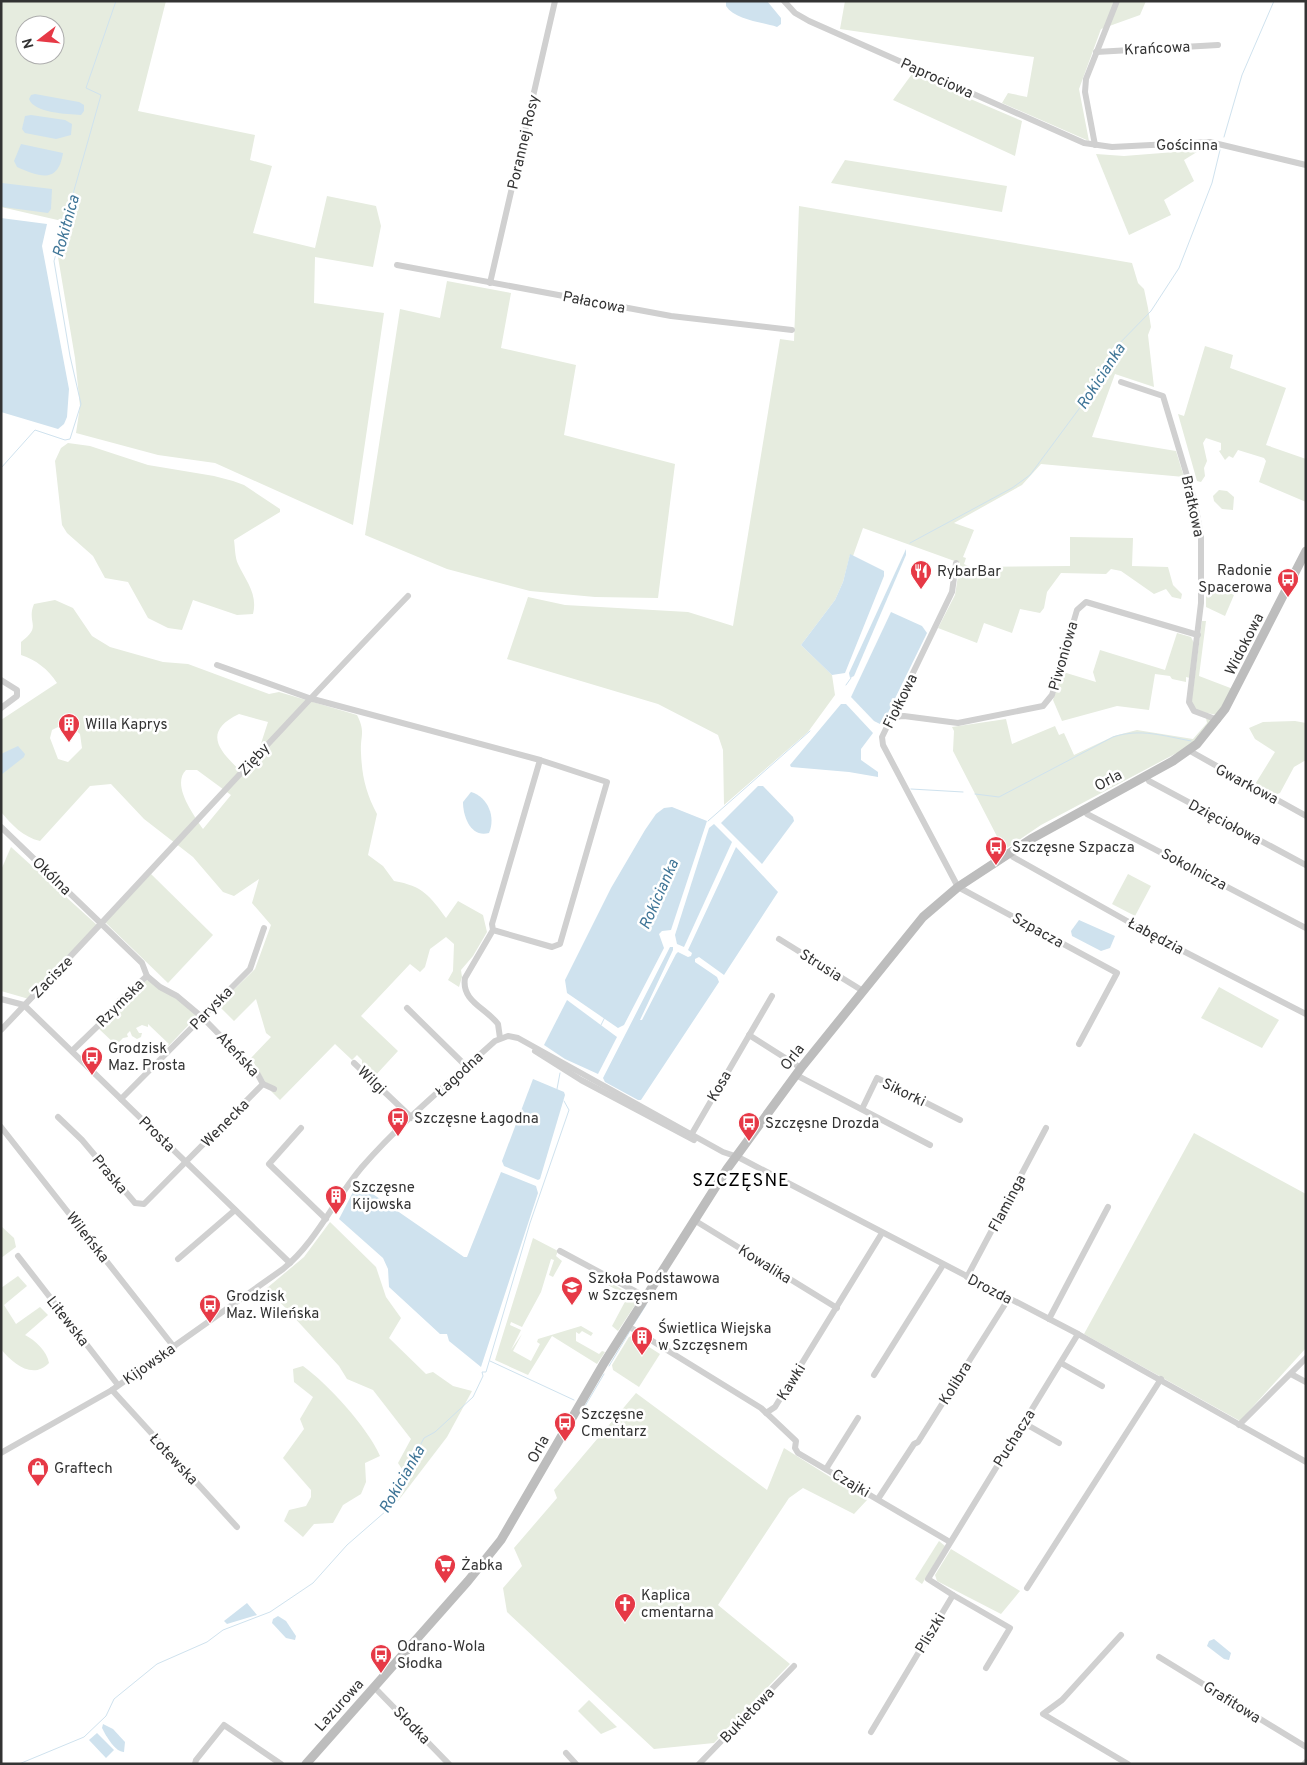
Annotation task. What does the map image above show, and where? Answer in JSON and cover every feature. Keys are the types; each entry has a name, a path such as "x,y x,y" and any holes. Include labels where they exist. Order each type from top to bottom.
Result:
{"street":[{"name":"Porannej Rosy","path":"490,282 555,1"},
{"name":"Paprociowa","path":"784,1 795,13 809,21 1084,143 1095,145"},
{"name":"Krańcowa","path":"1095,145 1085,92 1086,79 1117,1"},
{"name":"Krańcowa","path":"1096,52 1218,45"},
{"name":"Gościnna","path":"1095,145 1129,147 1210,142 1306,166"},
{"name":"Pałacowa","path":"397,265 671,316 792,330"},
{"name":"Bratkowa","path":"1121,382 1163,396 1194,499 1201,536 1198,635 1189,702 1190,708 1198,714 1213,716 1218,720"},
{"name":"Widokowa","path":"1218,720 1303,565 1306,551"},
{"name":"Fiołkowa","path":"956,563 952,592 882,737 883,745 958,887"},
{"name":"Zięby","path":"102,924 309,698 408,596"},
{"name":"Piwoniowa","path":"893,717 904,716 958,723 1043,706 1052,695 1076,610 1086,602 1198,635"},
{"path":"217,665 309,698 540,760 607,782 560,944 552,947 494,930"},
{"path":"1,680 17,690 17,696 1,708"},
{"name":"Orla","path":"510,1527 572,1418 735,1157 798,1072 923,917 958,887 1010,852 1083,809 1190,751 1218,720"},
{"name":"Gwarkowa","path":"1190,751 1306,816"},
{"path":"540,760 492,924 494,930 465,978 464,984 467,995 498,1024 500,1038 511,1036 523,1040 691,1136 735,1157"},
{"name":"Dzięciołowa","path":"1146,776 1149,781 1306,865"},
{"name":"Sokolnicza","path":"1083,809 1087,814 1306,928"},
{"name":"Okólna","path":"1,827 142,963 147,976"},
{"name":"Łabędzia","path":"1010,852 1013,857 1152,934 1306,1014"},
{"name":"Szpacza","path":"958,887 1117,973 1079,1044"},
{"name":"Zacisze","path":"1,1030 102,924"},
{"name":"Paryska","path":"122,1099 250,968 264,928"},
{"name":"Strusia","path":"779,939 863,991"},
{"name":"Ateńska","path":"147,976 160,987 177,996 202,1017 257,1073 263,1084 274,1089"},
{"name":"Rzymska","path":"72,1051 107,1017 118,1002 147,976"},
{"name":"Kosa","path":"691,1136 772,996"},
{"path":"1,999 24,1006"},
{"name":"Prosta","path":"24,1006 290,1263"},
{"path":"407,1008 467,1067"},
{"path":"749,1035 798,1072 930,1145"},
{"name":"Łagodna","path":"290,1263 326,1219 362,1167 412,1118 500,1038"},
{"name":"Wilgi","path":"354,1063 412,1118"},
{"name":"Sikorki","path":"862,1108 877,1078 960,1120"},
{"name":"Wenecka","path":"186,1162 263,1084"},
{"name":"Praska","path":"58,1117 82,1140 135,1203 144,1204 186,1162"},
{"name":"Wileńska","path":"1,1127 174,1347"},
{"path":"301,1128 269,1164 326,1219"},
{"name":"Flaminga","path":"967,1277 1046,1128"},
{"name":"Drozda","path":"735,1157 1078,1334 1306,1462"},
{"path":"1049,1319 1108,1207"},
{"path":"178,1259 235,1210"},
{"name":"Kowalika","path":"694,1220 837,1308"},
{"name":"Kawki","path":"628,1326 766,1413 775,1407 882,1233"},
{"path":"560,1251 646,1298"},
{"name":"Litewska","path":"18,1256 118,1385"},
{"name":"Kijowska","path":"1,1453 112,1390 290,1263"},
{"path":"874,1375 944,1265"},
{"name":"Kolibra","path":"878,1499 923,1434 1009,1298"},
{"name":"Puchacza","path":"950,1542 1078,1334"},
{"path":"1240,1426 1306,1358"},
{"path":"1061,1363 1102,1386"},
{"path":"1291,1374 1306,1382"},
{"path":"1027,1588 1161,1379"},
{"name":"Łotewska","path":"112,1390 237,1527"},
{"name":"Czajki","path":"766,1413 796,1441 794,1448 798,1453 950,1542"},
{"path":"826,1469 858,1418"},
{"path":"1024,1423 1059,1443"},
{"name":"Lazurowa","path":"306,1764 474,1574 510,1527"},
{"path":"950,1542 928,1579 1010,1628 986,1668"},
{"name":"Pliszki","path":"871,1732 953,1595"},
{"path":"1121,1635 1062,1700 1043,1714 1128,1764"},
{"name":"Grafitowa","path":"1159,1657 1306,1747"},
{"name":"Bukietowa","path":"699,1764 794,1666"},
{"name":"Słodka","path":"374,1687 449,1764"},
{"path":"196,1764 196,1760 224,1725 281,1764"},
{"path":"566,1753 576,1764"}],"shaded area":[{"path":"1,1 166,1 138,111 255,135 250,160 272,166 253,233 315,248 327,196 376,206 381,226 373,267 315,257 314,303 384,313 353,525 215,463 158,455 76,433 80,406 75,358 58,257 67,224 75,224 1,207"},
{"path":"845,1 1146,1 1140,15 1101,29 1079,89 1089,141 1002,103 1008,93 1027,97 1034,57 840,29"},
{"path":"912,74 1022,121 1015,156 893,100"},
{"path":"1200,150 1184,160 1194,181 1164,200 1171,215 1129,235 1096,154 1124,156"},
{"path":"845,160 1007,186 1002,212 831,183"},
{"path":"799,206 1132,263 1138,283 1144,289 1148,308 1151,327 1148,335 1154,387 1115,374 1092,437 1176,451 1184,477 1041,464 1022,485 954,523 974,530 963,557 966,558 964,564 970,567 1070,566 1070,537 1133,538 1132,566 1168,567 1173,585 1182,594 1181,599 1172,597 1166,589 1154,594 1121,571 1111,569 1106,574 1061,573 1047,592 1044,608 1040,613 1020,609 1012,633 984,623 977,643 938,628 955,595 960,563 863,528 853,556 850,555 843,582 835,600 801,645 832,675 835,695 808,732 724,805 723,750 718,735 658,704 507,659 528,597 565,605 688,612 733,626 780,339 794,341"},
{"path":"447,281 511,293 501,348 576,365 564,435 675,464 658,598 595,597 530,591 447,569 365,535 400,309 440,318"},
{"path":"1205,346 1233,355 1230,368 1286,388 1266,445 1306,459 1306,502 1259,482 1266,461 1264,458 1238,450 1233,458 1229,456 1225,460 1219,451 1221,450 1221,443 1206,438 1203,443 1207,461 1204,468 1205,476 1201,482 1197,481 1178,414 1184,416"},
{"path":"68,443 90,446 148,465 233,481 244,485 280,509 280,512 234,540 237,562 253,594 253,614 237,615 193,600 182,630 168,628 148,618 128,582 105,578 93,556 67,533 62,525 55,461 61,448"},
{"path":"1219,490 1227,491 1234,497 1233,510 1222,509 1214,501 1213,496"},
{"path":"1206,582 1234,595 1225,616 1206,607"},
{"path":"55,600 73,608 92,636 110,647 163,662 188,664 269,694 279,692 357,715 362,730 362,770 367,792 377,814 368,855 383,866 394,881 412,886 425,893 446,918 458,901 483,915 487,932 473,956 461,970 462,977 459,987 448,980 453,971 454,944 446,937 430,949 425,967 420,972 410,964 361,1016 398,1051 374,1077 362,1066 362,1060 357,1055 352,1060 335,1044 280,1100 270,1090 251,1058 271,1037 266,1033 256,999 234,1021 218,1005 255,969 271,925 252,903 259,879 234,896 223,892 193,857 144,819 111,784 90,786 40,841 23,833 1,812 1,720 57,683 50,673 41,666 21,655 21,642 28,637 33,628 32,610 34,604","holes":["239,714 268,722 252,771 247,777 231,761 219,745 217,737 219,729","60,726 73,728 80,734 82,748 68,762 58,759 50,738 52,730","186,770 197,770 231,795 203,829 182,792 182,776"]},
{"path":"1202,621 1206,621 1199,676 1233,689 1217,715 1197,711 1191,705"},
{"path":"1177,633 1191,637 1194,643 1190,678 1186,677 1186,682 1172,679 1170,676 1155,674 1149,710 1117,706 1062,721 1053,700 1063,672 1096,682 1093,672 1100,650 1165,670"},
{"path":"1206,718 1213,719 1207,729 1188,747 1041,825 1004,850 953,751 954,731 952,727 1006,719 1012,744 1055,726 1059,735 1064,733 1074,755 1114,736 1137,730 1193,739 1207,723"},
{"path":"1295,721 1306,723 1306,760 1294,767 1280,793 1271,796 1254,786 1275,752 1255,739 1249,728 1263,722"},
{"path":"11,847 98,926 29,999 1,991 1,870"},
{"path":"151,874 213,935 168,983 105,922"},
{"path":"1128,874 1151,886 1135,916 1112,904"},
{"path":"147,980 171,993 197,1016 160,1055 157,1049 162,1048 161,1042 163,1041 166,1045 169,1044 148,1024 148,1027 142,1025 136,1028 139,1033 142,1033 141,1037 137,1039 132,1036 130,1031 127,1034 128,1037 123,1038 116,1045 98,1028 116,1006"},
{"path":"1219,987 1279,1020 1262,1048 1201,1018"},
{"path":"1194,1133 1306,1194 1306,1348 1240,1421 1084,1334"},
{"path":"330,1222 376,1267 386,1297 401,1318 389,1338 426,1374 433,1372 453,1386 472,1391 447,1437 398,1501 385,1501 404,1472 398,1463 411,1439 373,1390 347,1379 339,1366 267,1288 304,1257"},
{"path":"1,1226 14,1238 16,1247 1,1258"},
{"path":"533,1238 558,1251 556,1256 562,1261 553,1277 549,1275 554,1260 551,1259 541,1292 522,1327 511,1322 510,1325 521,1330 511,1350 522,1334 513,1351 531,1361 540,1344 537,1342 538,1339 581,1326 593,1333 591,1336 582,1331 579,1334 576,1332 576,1341 599,1354 602,1351 605,1352 597,1364 552,1336 528,1375 495,1360"},
{"path":"18,1276 27,1286 4,1305 16,1324 40,1307 48,1315 25,1335 40,1346 48,1359 49,1363 43,1368 36,1370 30,1370 17,1365 1,1349 1,1288"},
{"path":"609,1282 639,1299 618,1331 612,1326 628,1296 606,1284"},
{"path":"632,1336 660,1354 639,1387 613,1370 612,1365 629,1337"},
{"path":"303,1366 346,1407 357,1420 380,1456 365,1463 366,1482 361,1494 343,1505 333,1523 314,1524 303,1537 284,1521 289,1510 306,1506 311,1497 311,1490 283,1458 304,1429 300,1419 313,1397 294,1382 293,1369"},
{"path":"636,1393 767,1490 784,1448 867,1500 854,1514 803,1488 789,1498 718,1605 790,1664 714,1743 654,1749 507,1612 503,1588 522,1566 514,1548 557,1498 554,1490"},
{"path":"939,1541 945,1546 922,1584 915,1579"},
{"path":"951,1549 1020,1591 1001,1614 937,1581 935,1575"},
{"path":"589,1700 617,1727 601,1734 578,1711"}],"water":[{"path":"726,1 767,1 781,18 781,24 777,27 749,20 730,11 726,6"},
{"path":"35,94 79,102 84,105 84,111 81,115 44,110 32,104 29,99 31,95"},
{"path":"31,115 65,120 72,124 71,135 56,139 25,133 22,129 25,116"},
{"path":"21,144 63,153 57,170 52,174 40,175 17,167 14,161"},
{"path":"2,183 52,189 51,209 48,213 3,207 1,204"},
{"path":"1,218 47,224 42,246 69,389 67,417 64,424 58,429 1,412"},
{"path":"906,549 906,555 854,676 850,678 849,673"},
{"path":"850,554 884,571 884,576 845,673 832,675 801,645 835,600 843,582"},
{"path":"891,612 922,626 927,633 884,721 880,724 874,721 851,697"},
{"path":"841,704 846,704 873,733 861,749 861,760 878,772 878,777 849,772 791,767 790,765"},
{"path":"18,746 25,754 24,757 1,775 1,754"},
{"path":"758,786 763,786 793,817 794,821 762,864 721,823"},
{"path":"471,792 482,798 489,808 492,821 489,833 477,832 466,820 463,802"},
{"path":"672,807 707,821 671,930 662,931 659,934 664,948 624,1025 618,1028 567,993 565,980 611,888 645,830 656,814 664,808"},
{"path":"714,824 732,842 684,947 677,944 675,935 709,828"},
{"path":"736,847 778,892 724,975 699,957 695,959 695,962 717,977 719,982 641,1100 638,1100 605,1082 603,1078 670,947 673,947 673,950 640,1020 642,1020 676,954 678,952 688,957 691,956 692,953 688,950"},
{"path":"1079,920 1115,936 1110,948 1101,951 1072,936 1071,931"},
{"path":"567,1000 617,1037 598,1074 565,1059 544,1045"},
{"path":"533,1079 564,1092 565,1095 540,1179 538,1180 504,1166 502,1161"},
{"path":"501,1172 536,1186 538,1193 481,1367 449,1341 447,1334 440,1334 389,1287 388,1269 383,1258 339,1219 353,1192 361,1188 367,1190 464,1257 467,1257"},
{"path":"247,1603 257,1615 227,1624 224,1621"},
{"path":"278,1616 286,1621 296,1636 295,1640 286,1638 272,1623 273,1619"},
{"path":"1214,1639 1231,1653 1229,1660 1224,1659 1207,1646 1209,1641"},
{"path":"103,1724 113,1729 125,1742 124,1752 117,1749 111,1743 102,1728"},
{"path":"97,1733 114,1750 106,1758 89,1740"}],"waterway":[{"name":"Rokitnica","path":"1,468 35,430 65,440 70,439 81,404 70,356 54,261 101,95 86,88 116,1"},
{"name":"Rokicianka","path":"1224,137 1242,75 1274,1"},
{"name":"Rokicianka","path":"910,543 1012,488 1030,475 1093,390 1113,350 1151,311 1179,268 1212,183 1220,150"},
{"path":"846,685 851,678"},
{"name":"Rokicianka","path":"708,821 810,731"},
{"path":"975,794 999,797 1113,737 1123,734 1152,734 1191,741"},
{"path":"911,789 963,792"},
{"name":"Rokicianka","path":"601,1025 605,1017"},
{"name":"Rokicianka","path":"557,1089 560,1073"},
{"name":"Rokicianka","path":"19,1764 84,1737 106,1716 114,1699 157,1664 207,1642 223,1630 270,1612 313,1583 347,1545 386,1511 424,1438 435,1432 473,1397 483,1376 482,1372 486,1372 530,1223 569,1110 564,1101"},
{"path":"634,1324 646,1305"},
{"path":"609,1366 630,1331"},
{"path":"490,1361 574,1400"},
{"path":"585,1406 604,1374"}],"place":[{"name":"RybarBar","path":"921,590"},
{"name":"Radonie Spacerowa","path":"1288,598"},
{"name":"Willa Kaprys","path":"69,743"},
{"name":"Szczęsne Szpacza","path":"996,866"},
{"name":"Grodzisk Maz. Prosta","path":"92,1076"},
{"name":"Szczęsne Łagodna","path":"398,1137"},
{"name":"Szczęsne Drozda","path":"749,1142"},
{"name":"Szczęsne Kijowska","path":"336,1215"},
{"name":"Szkoła Podstawowa w Szczęsnem","path":"572,1306"},
{"name":"Grodzisk Maz. Wileńska","path":"210,1324"},
{"name":"Świetlica Wiejska w Szczęsnem","path":"642,1356"},
{"name":"Szczęsne Cmentarz","path":"565,1442"},
{"name":"Graftech","path":"38,1487"},
{"name":"Żabka","path":"445,1584"},
{"name":"Kaplica cmentarna","path":"625,1623"},
{"name":"Odrano-Wola Słodka","path":"381,1674"}],"district":[{"name":"SZCZĘSNE","path":"741,1180"}]}
